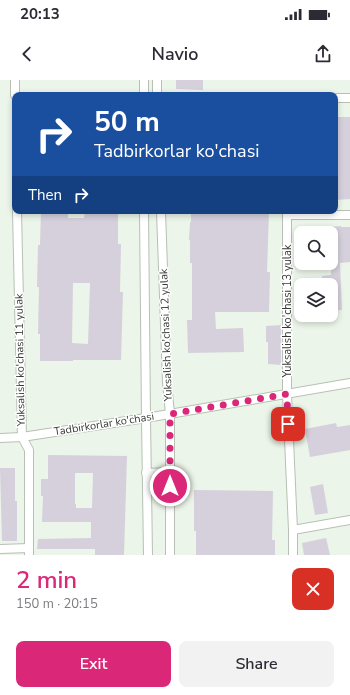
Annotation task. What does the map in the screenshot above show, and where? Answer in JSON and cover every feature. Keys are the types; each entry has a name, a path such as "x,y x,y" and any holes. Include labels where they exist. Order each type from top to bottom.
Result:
{"street":[{"path":"15,80 15,92"},
{"path":"144,80 144,92"},
{"path":"157,80 157,92"},
{"path":"338,98 350,98"},
{"name":"Yuksalish ko'chasi 11 yulak","path":"18,214 22,437 29,450 29,552"},
{"name":"Yuksalish ko'chasi 12 yulak","path":"144,214 148,555"},
{"name":"Yuksalish ko'chasi 12 yulak","path":"161,214 167,382 170,414 170,555"},
{"name":"Yuksalish ko'chasi 13 yulak","path":"287,214 287,394 293,555"},
{"path":"318,214 350,215"},
{"name":"Tadbirkorlar ko'chasi","path":"0,438 22,437 146,418 350,383"},
{"path":"146,473 170,472"},
{"path":"293,530 350,520"},
{"path":"0,549 29,552"}],"building":[{"path":"176,80 203,80 203,90 176,89"},
{"path":"338,117 350,117 350,199 338,200"},
{"path":"41,214 68,214 68,218 84,218 85,214 118,214 118,244 121,244 120,292 123,292 121,360 40,361 40,334 38,334 39,287 37,287 38,245 40,245","holes":["73,283 90,283 88,344 72,343"]},
{"path":"191,214 269,214 267,272 270,272 269,312 215,312 216,329 243,328 244,352 188,353 187,320 192,320 192,263 190,263 189,240"},
{"path":"338,226 350,227 350,262 340,263 342,310 338,310 338,278 322,278 322,276 331,275 331,270 338,270"},
{"path":"281,325 281,365 268,364 266,326"},
{"path":"336,423 337,427 350,425 350,450 310,457 305,429"},
{"path":"48,455 127,456 124,555 95,555 95,549 37,549 38,539 91,538 91,522 42,522 43,496 41,496 41,479 48,479","holes":["75,473 93,473 92,508 76,508"]},
{"path":"0,468 15,468 17,541 2,541"},
{"path":"323,484 328,513 315,515 310,487"},
{"path":"194,490 273,491 272,540 275,540 275,555 196,555 196,531 194,531"},
{"path":"326,538 330,555 304,555 302,543"}],"route":[{"path":"170,486 170,414 287,394 288,424"}]}
